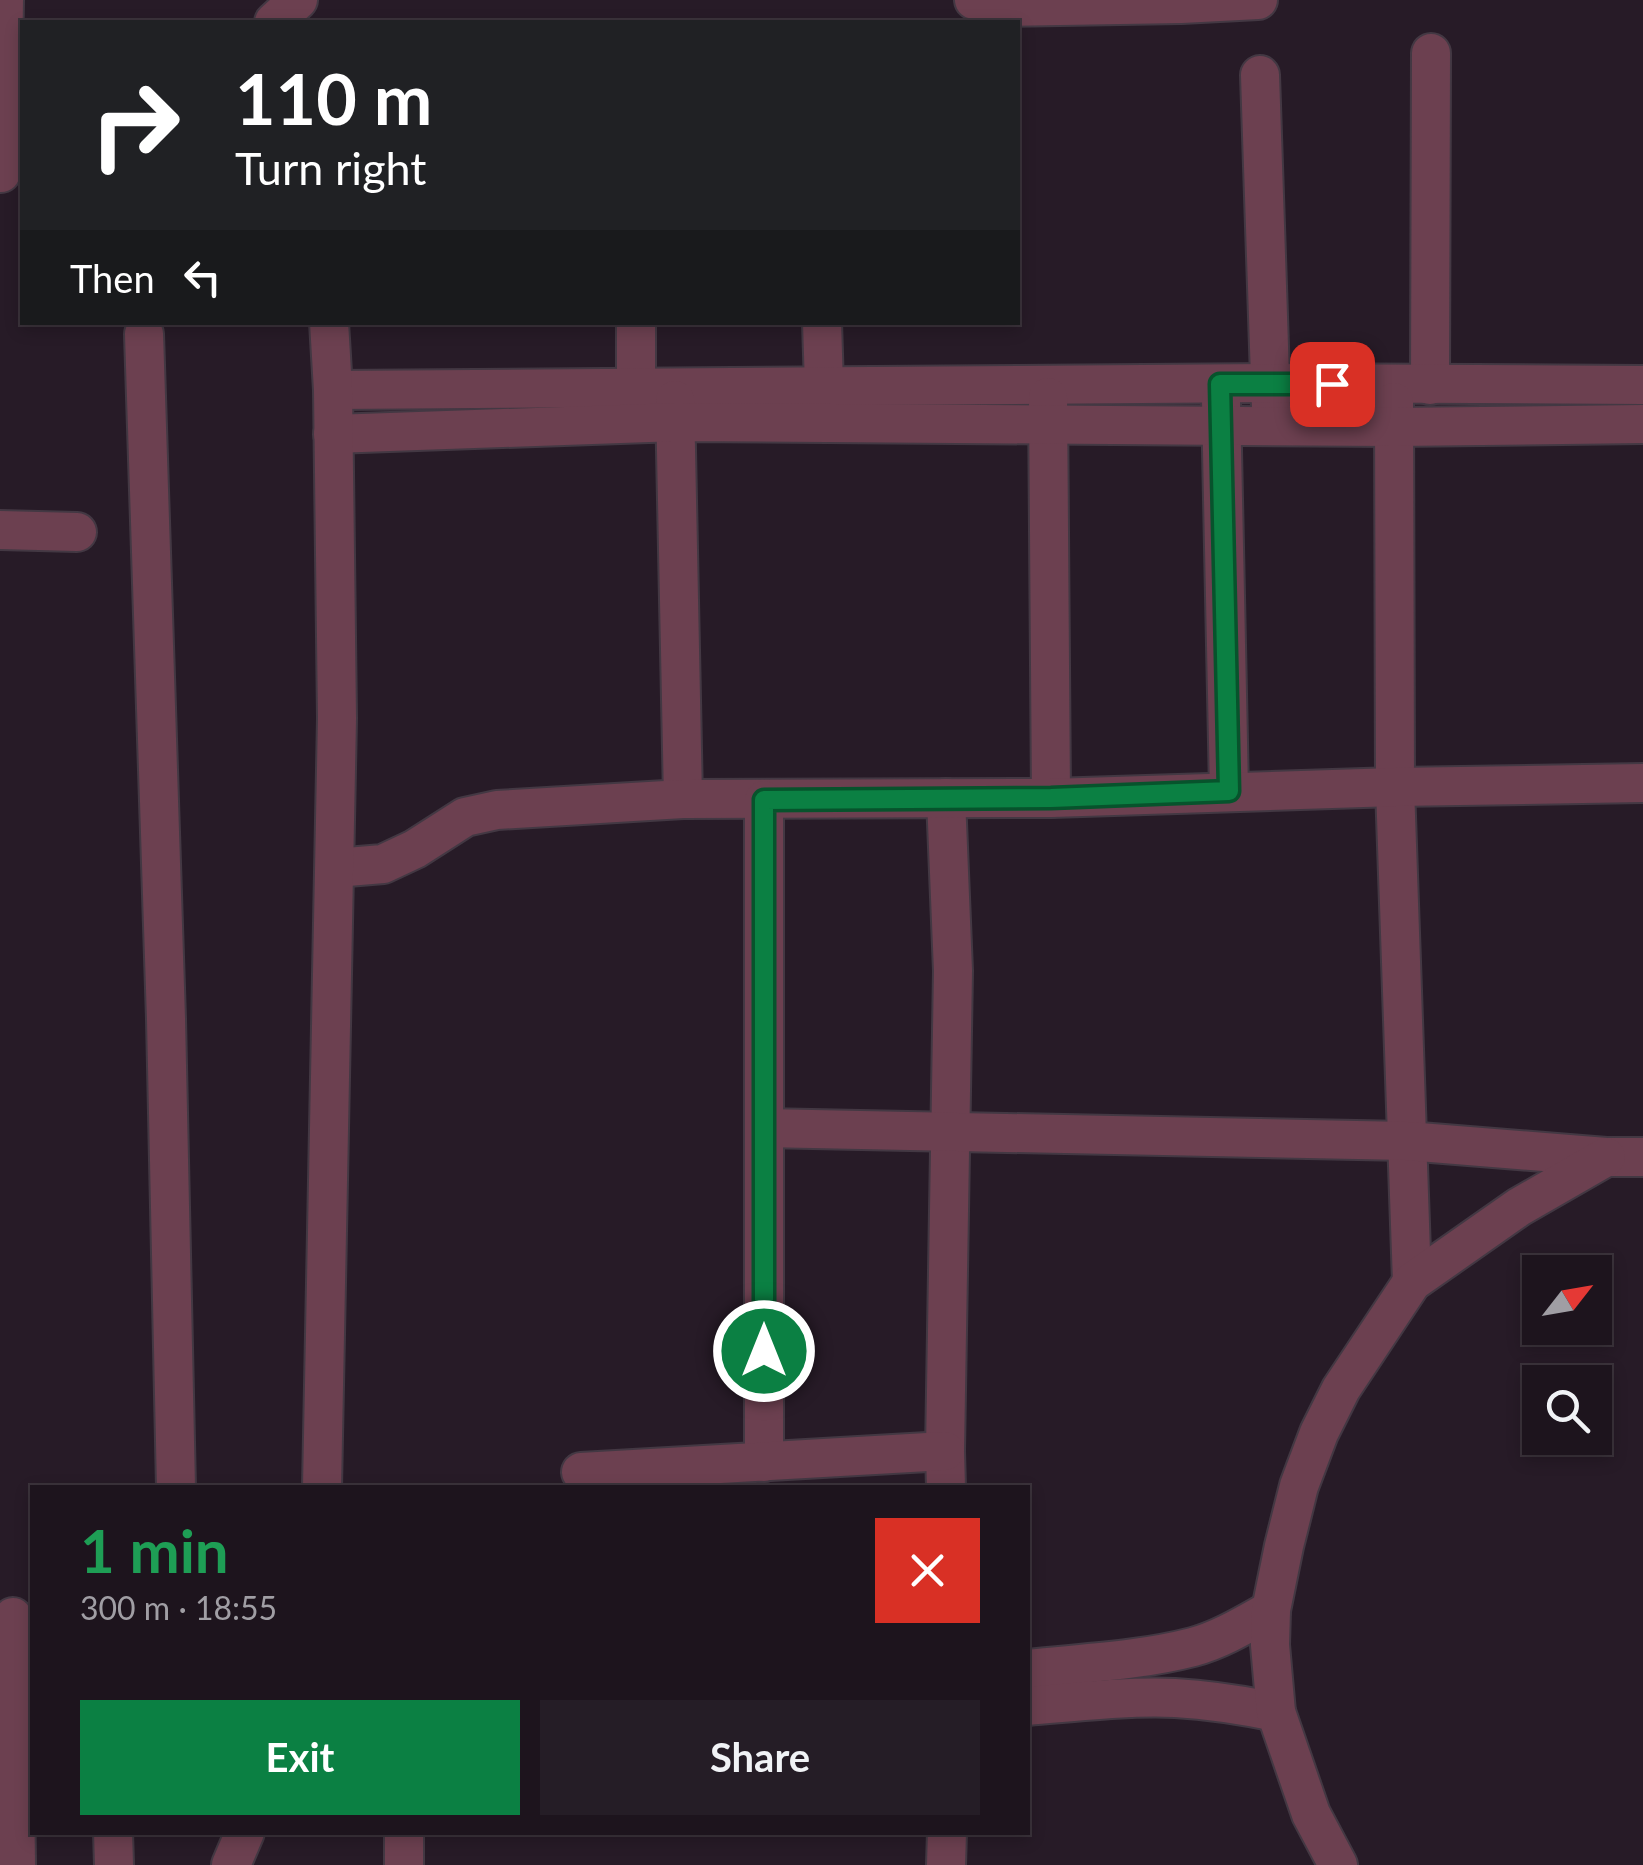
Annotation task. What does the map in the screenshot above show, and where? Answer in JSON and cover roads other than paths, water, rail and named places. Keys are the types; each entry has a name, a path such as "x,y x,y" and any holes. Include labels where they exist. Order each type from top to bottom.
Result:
{"street":[{"path":"0,173 4,0"},
{"path":"276,20 298,0"},
{"path":"974,0 996,7 1258,0"},
{"path":"1412,1282 1395,786 1395,427 1412,385 1430,53"},
{"path":"1260,75 1271,426"},
{"path":"322,1485 337,718 333,390 328,325"},
{"path":"636,325 636,388"},
{"path":"822,325 824,386"},
{"path":"144,334 176,1485"},
{"path":"1048,384 1051,798"},
{"path":"1220,384 1229,791"},
{"path":"333,434 676,405 824,386 1643,385"},
{"path":"333,390 636,388 676,405 1048,423 1395,427 1643,424"},
{"path":"676,405 683,799"},
{"path":"0,530 76,532"},
{"path":"336,868 383,864 400,858 464,817 478,813 683,799 1051,798 1395,786 1643,783"},
{"path":"581,1472 764,1462 946,1470 953,971 946,798"},
{"path":"764,800 764,1462"},
{"path":"764,1128 1407,1141 1625,1157"},
{"path":"1338,1865 1310,1814 1276,1712 1270,1645 1272,1610 1299,1486 1318,1433 1341,1389 1412,1282 1519,1207 1625,1157"},
{"path":"1030,1669 1196,1647 1272,1610"},
{"path":"15,1617 16,1865"},
{"path":"1030,1706 1172,1698 1226,1702 1276,1712"},
{"path":"113,1835 114,1865"},
{"path":"231,1865 245,1835"},
{"path":"404,1835 404,1865"},
{"path":"946,1865 947,1835"}]}
